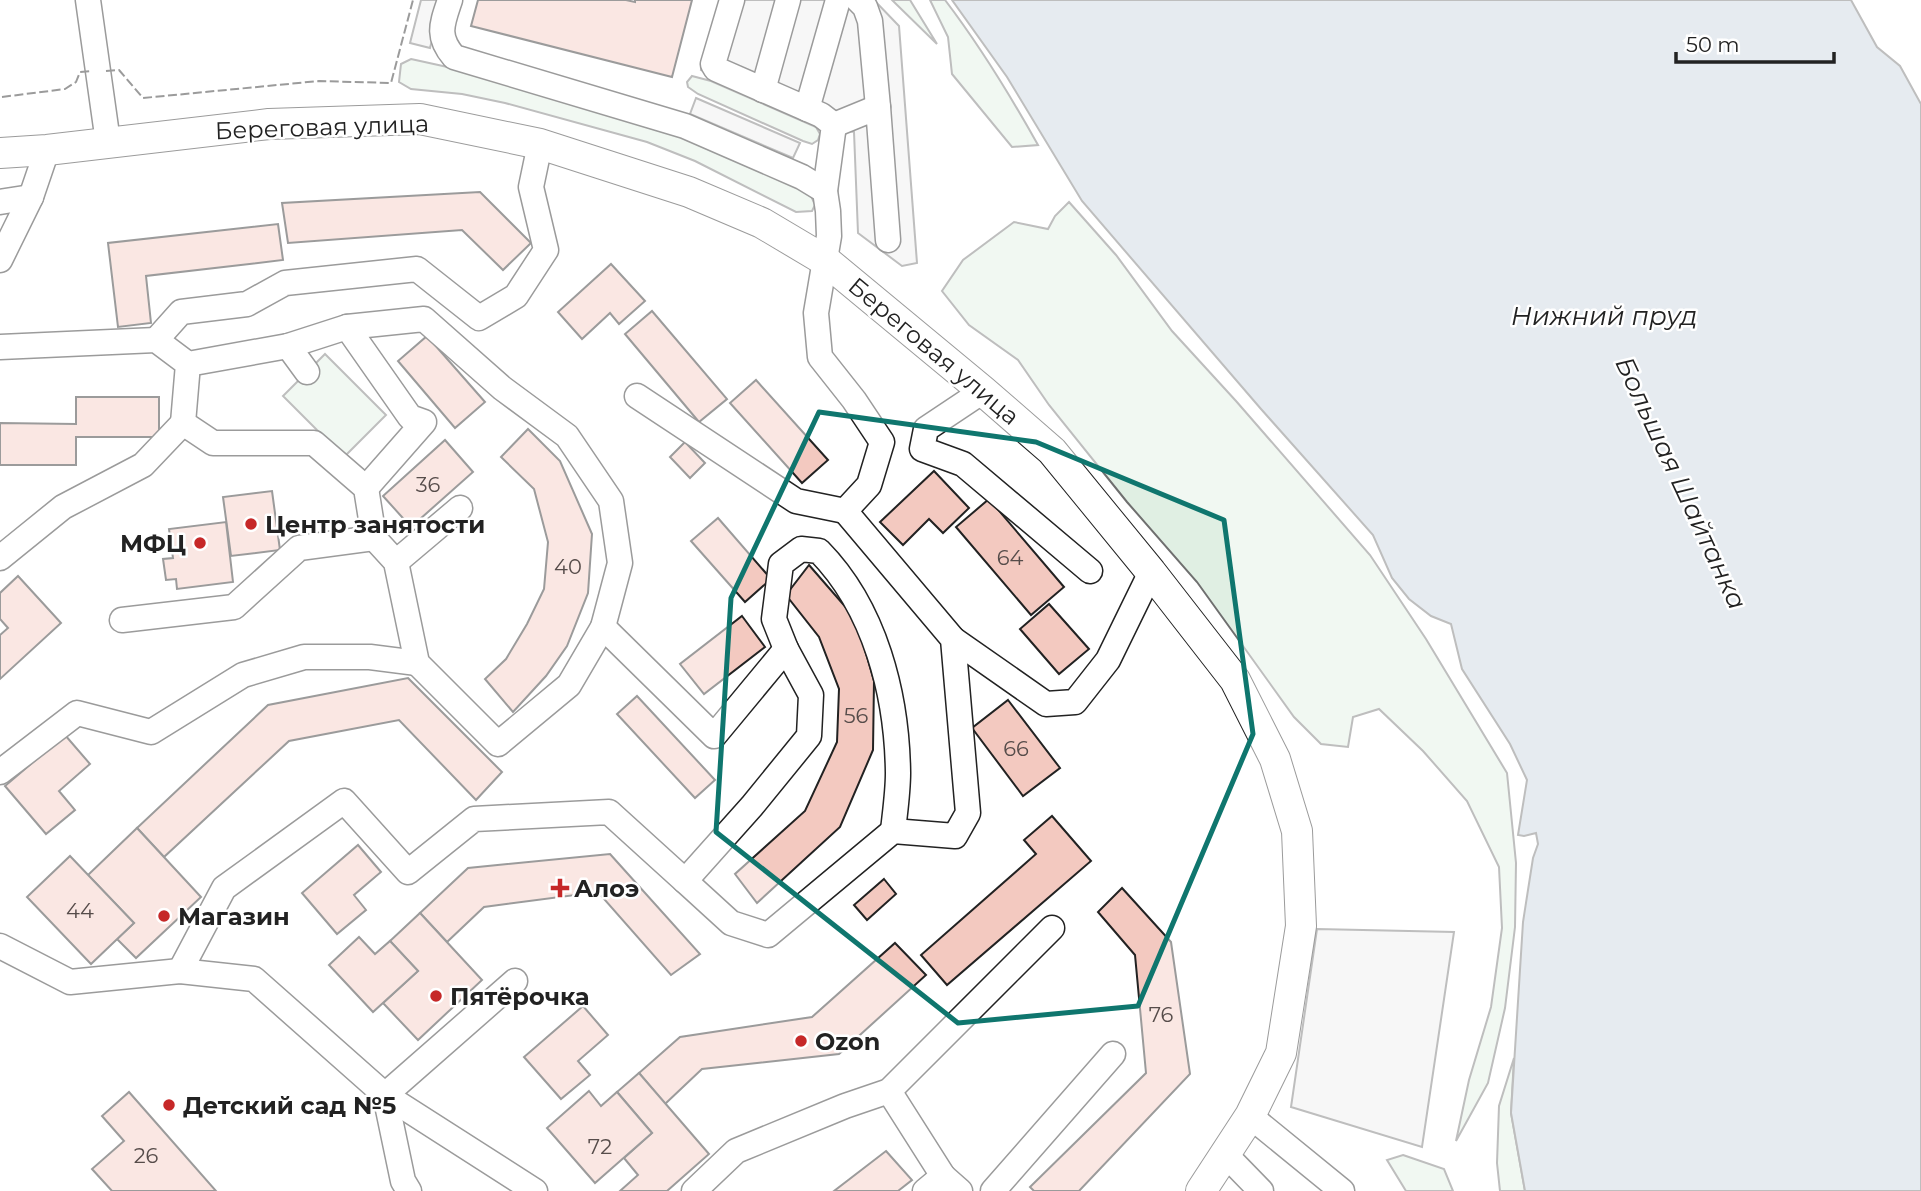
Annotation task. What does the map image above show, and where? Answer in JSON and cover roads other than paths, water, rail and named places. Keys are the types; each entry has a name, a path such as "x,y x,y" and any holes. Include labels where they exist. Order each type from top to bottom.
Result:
{"main road":[{"name":"Береговая улица","path":"0,153 269,124 420,119 540,144 701,197 762,223 826,261 983,391 1052,451 1235,680 1275,759 1297,831 1301,926 1281,1053 1250,1116 1201,1191"}],"street":[{"path":"88,0 108,142"},
{"path":"450,0 442,27 444,45 454,57 685,126 802,177 825,191"},
{"path":"732,0 713,64 716,69 821,115 834,125"},
{"path":"762,90 788,0"},
{"path":"807,109 838,0"},
{"path":"858,0 865,7 870,21 888,240"},
{"path":"834,125 878,107"},
{"path":"834,125 825,191 828,211 826,261 816,313 820,357 854,400 882,442 869,485 845,511"},
{"path":"156,340 181,312 247,304 285,283 417,269 479,318 516,296 546,250 531,187 540,144"},
{"path":"0,260 31,197 47,150"},
{"path":"0,202 31,197"},
{"path":"0,347 156,340 188,363 288,346 347,327 424,319 502,388 567,436 611,501 620,563 603,627 569,685 498,744 416,663 396,562 374,538 366,488 314,443 213,443 183,424"},
{"path":"347,327 410,417 424,422 366,488"},
{"path":"288,346 307,372"},
{"path":"0,558 63,507 143,465 183,424 188,363"},
{"path":"983,391 926,429 922,449 963,464 1090,571"},
{"path":"637,396 796,502 845,511 953,639 1046,704 1075,702 1108,660 1151,572"},
{"path":"396,562 460,508"},
{"path":"122,620 234,607 299,548 374,538"},
{"path":"685,881 752,806 809,736 811,695 786,649 774,619 781,564 801,549 819,551 838,570 861,605 891,695 898,773 893,831"},
{"path":"603,627 714,736 786,649"},
{"path":"180,971 224,888 344,800 408,872 474,819 609,812 731,922 768,935 893,831 955,836 968,813 953,639"},
{"path":"0,772 78,713 151,732 243,675 304,657 370,657 416,663"},
{"path":"694,1191 736,1151 889,1091 1052,928"},
{"path":"0,946 70,982 180,971 254,979 385,1096 535,1191"},
{"path":"385,1096 515,981"},
{"path":"993,1191 1113,1054"},
{"path":"889,1091 943,1186"},
{"path":"385,1096 403,1181 409,1191"},
{"path":"1250,1116 1342,1191"},
{"path":"1225,1154 1261,1191"}],"water":[{"name":"Нижний пруд","path":"952,0 1851,0 1877,47 1900,66 1921,104 1921,1191 1525,1191 1511,1113 1523,922 1533,858 1538,844 1536,833 1518,835 1527,780 1510,744 1462,669 1451,624 1431,616 1409,599 1392,578 1373,535 1082,201 1007,77"}],"place":[{"name":"Центр занятости","path":"251,524"},
{"name":"МФЦ","path":"200,543"},
{"name":"Алоэ","path":"560,888"},
{"name":"Магазин","path":"164,916"},
{"name":"Пятёрочка","path":"436,996"},
{"name":"Ozon","path":"801,1041"},
{"name":"Детский сад №5","path":"169,1105"}],"water label":[{"name":"Большая Шайтанка","path":"1681,483"}]}
